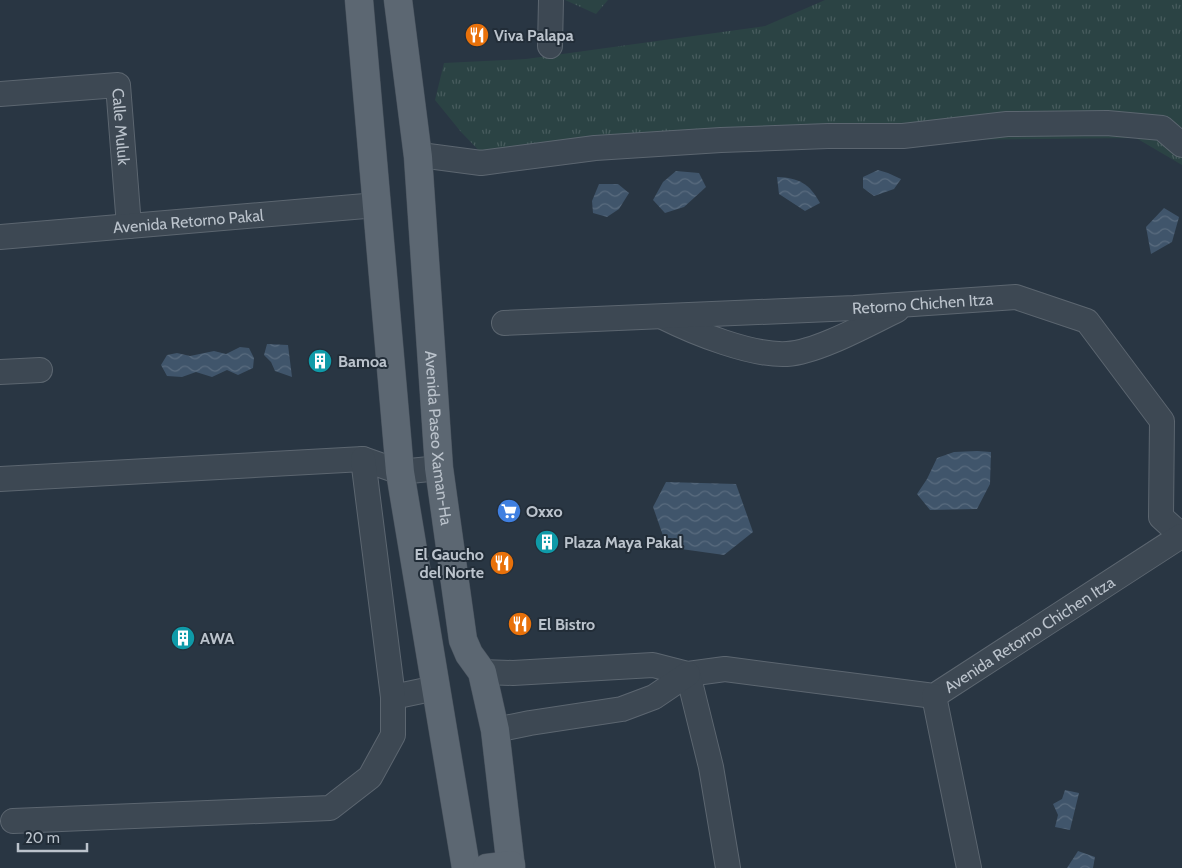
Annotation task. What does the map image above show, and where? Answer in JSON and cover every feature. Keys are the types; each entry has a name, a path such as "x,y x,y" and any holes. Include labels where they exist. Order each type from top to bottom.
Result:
{"main road":[{"path":"359,0 400,472 466,868"},
{"name":"Avenida Paseo Xaman-Ha","path":"398,0 418,157 439,468 463,640 469,654 482,672 496,730 503,867"}],"street":[{"path":"550,46 551,0"},
{"name":"Calle Muluk","path":"0,94 118,85 129,226"},
{"path":"418,157 428,156 481,163 595,148 721,140 828,136 903,136 1007,124 1096,123 1162,128 1182,145"},
{"name":"Avenida Retorno Pakal","path":"0,236 377,205"},
{"name":"Retorno Chichen Itza","path":"504,323 910,304 1016,297 1087,321 1162,421 1161,517 1182,536"},
{"path":"662,316 692,332 758,352 788,354 818,346 910,304"},
{"path":"0,372 40,370"},
{"path":"0,479 362,459 400,472 439,468"},
{"path":"13,821 330,808 370,777 393,735 393,697 362,459"},
{"name":"Avenida Retorno Chichen Itza","path":"482,672 513,673 652,665 688,674 725,669 934,696 1182,536"},
{"path":"688,674 712,767 728,868"},
{"name":"Avenida Retorno Chichen Itza","path":"496,730 622,709 654,697 688,674"},
{"path":"393,697 436,688"},
{"path":"934,696 968,868"}],"green space":[{"path":"565,0 608,0 596,14"},
{"path":"825,0 1182,0 1182,165 1136,138 955,140 492,164 461,132 435,100 444,63 526,59 765,26"}],"water":[{"path":"878,170 901,179 894,189 874,196 863,188 863,177"},
{"path":"676,171 699,173 706,187 684,207 665,213 653,200 663,182"},
{"path":"777,177 797,180 803,183 812,191 820,203 805,211 779,194"},
{"path":"599,184 618,184 629,193 619,209 607,217 593,213 592,201"},
{"path":"1164,208 1179,217 1172,242 1151,254 1146,227"},
{"path":"267,344 288,345 292,377 275,371 271,362 264,355"},
{"path":"240,347 249,348 254,358 253,368 238,375 227,370 212,377 196,372 182,377 167,376 161,365 167,355 177,353 190,356 214,351 226,354"},
{"path":"954,452 991,452 990,484 977,509 930,510 917,494 937,458"},
{"path":"666,482 736,484 753,532 724,555 667,547 653,507"},
{"path":"1065,790 1079,793 1070,830 1055,827 1058,815 1053,804 1062,799"},
{"path":"1078,851 1095,857 1093,868 1067,868"}],"place":[{"name":"Viva Palapa","path":"477,35"},
{"name":"Bamoa","path":"320,361"},
{"name":"Oxxo","path":"509,511"},
{"name":"Plaza Maya Pakal","path":"547,542"},
{"name":"El Gaucho del Norte","path":"502,563"},
{"name":"El Bistro","path":"520,624"},
{"name":"AWA","path":"183,638"}]}
